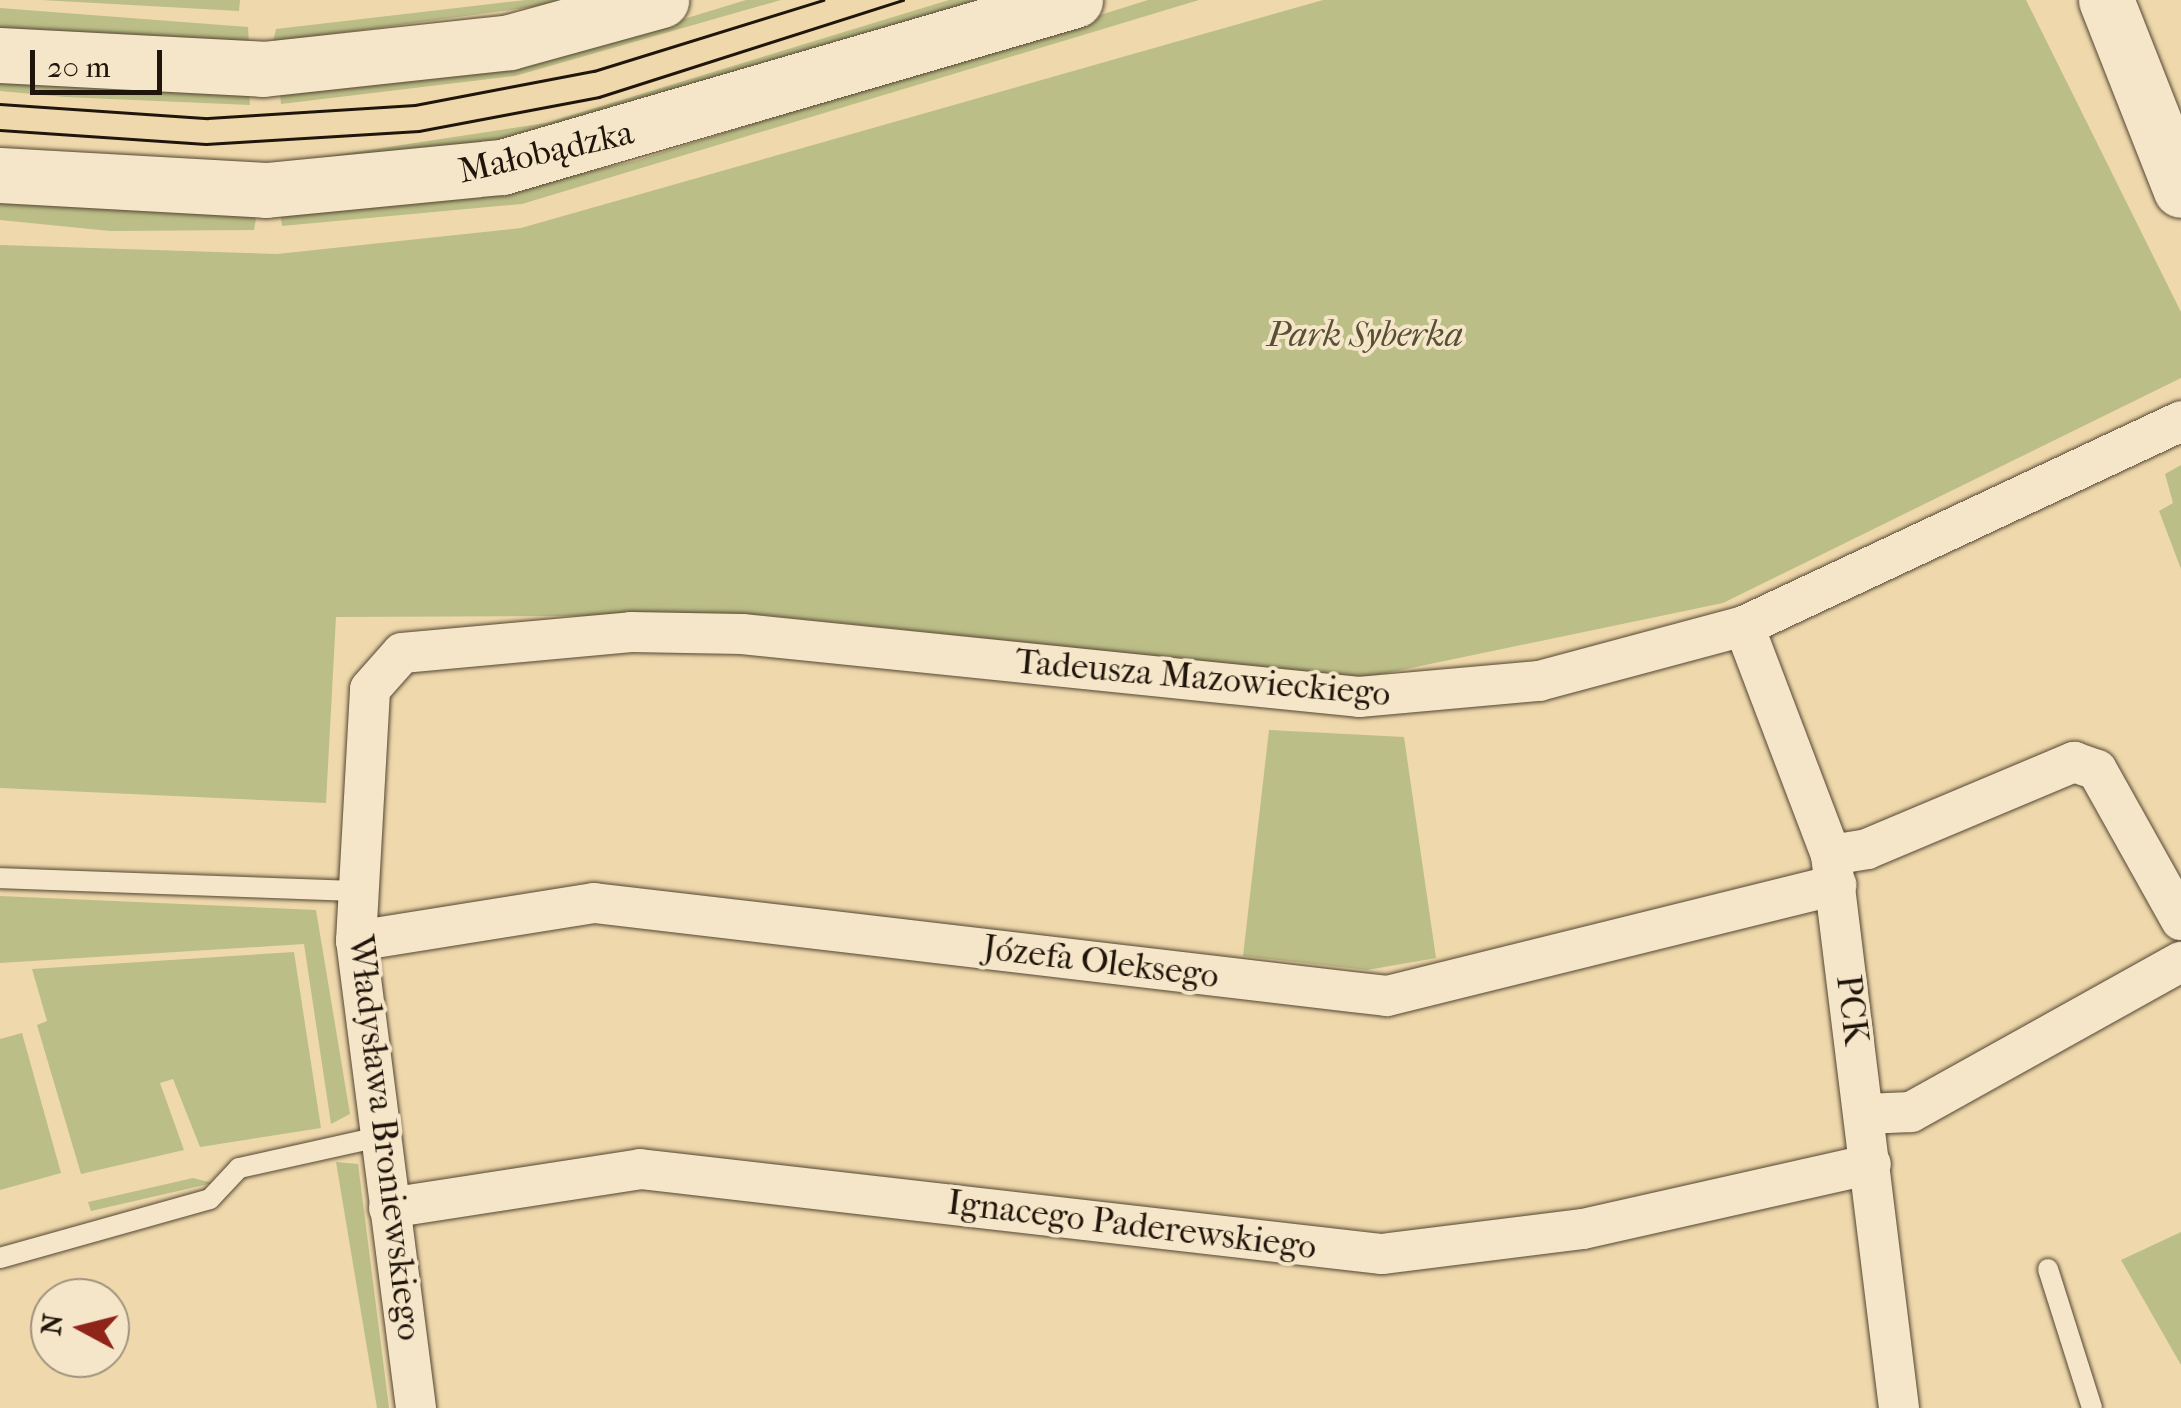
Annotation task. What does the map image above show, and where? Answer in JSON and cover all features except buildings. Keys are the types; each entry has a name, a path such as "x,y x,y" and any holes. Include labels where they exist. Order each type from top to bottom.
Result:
{"street":[{"path":"0,54 263,69 510,42 662,0"},
{"name":"Małobądzka","path":"0,175 266,190 502,167 1074,0"},
{"path":"2104,12 2181,190"},
{"name":"Tadeusza Mazowieckiego","path":"370,688 402,652 630,632 742,634 1397,697 1540,681 1744,626 2181,421"},
{"name":"PCK","path":"1744,626 1834,870 1899,1408"},
{"name":"Władysława Broniewskiego","path":"370,688 356,941 416,1408"},
{"name":"Józefa Oleksego","path":"356,941 594,903 1387,996 1834,870 1867,849 2074,762 2097,770 2181,920"},
{"path":"1865,1114 1911,1112 2181,962"},
{"name":"Ignacego Paderewskiego","path":"389,1208 640,1169 1382,1254 1582,1229 1871,1164"}],"lane":[{"path":"0,878 358,891"},
{"path":"0,1258 210,1199 239,1168 380,1137"},
{"path":"2048,1269 2092,1408"}],"green space":[{"path":"41,0 240,0 239,11"},
{"path":"526,0 583,0 273,42 276,29"},
{"path":"746,0 781,0 515,76 281,104 280,93 543,62"},
{"path":"949,0 995,0 514,140 283,163 546,123"},
{"path":"1148,0 1199,0 522,204 282,226 280,211 521,187 635,161"},
{"name":"Park Syberka","path":"1323,0 2026,0 2181,312 2181,378 1723,603 1363,678 763,615 336,617 326,803 0,788 0,245 277,254 521,228"},
{"path":"0,8 248,27 249,45 0,31"},
{"path":"0,80 249,93 250,105 0,91"},
{"path":"0,202 252,212 256,218 254,230 110,231 0,220"},
{"path":"2181,465 2181,569 2159,511 2173,503 2165,474"},
{"path":"1269,730 1404,737 1436,958 1367,970 1243,956"},
{"path":"0,896 316,910 350,1114 331,1124 304,944 0,963"},
{"path":"294,952 321,1128 200,1147 173,1079 160,1083 184,1150 81,1174 37,1025 47,1021 32,969"},
{"path":"22,1033 61,1173 0,1190 0,1039"},
{"path":"336,1162 358,1164 389,1408 377,1408"},
{"path":"193,1178 213,1183 91,1211 88,1202"},
{"path":"2181,1232 2181,1365 2121,1260"}],"tram line":[{"path":"0,104 208,118 415,105 594,71 823,0"},
{"path":"0,130 206,144 419,131 599,97 903,0"}]}
